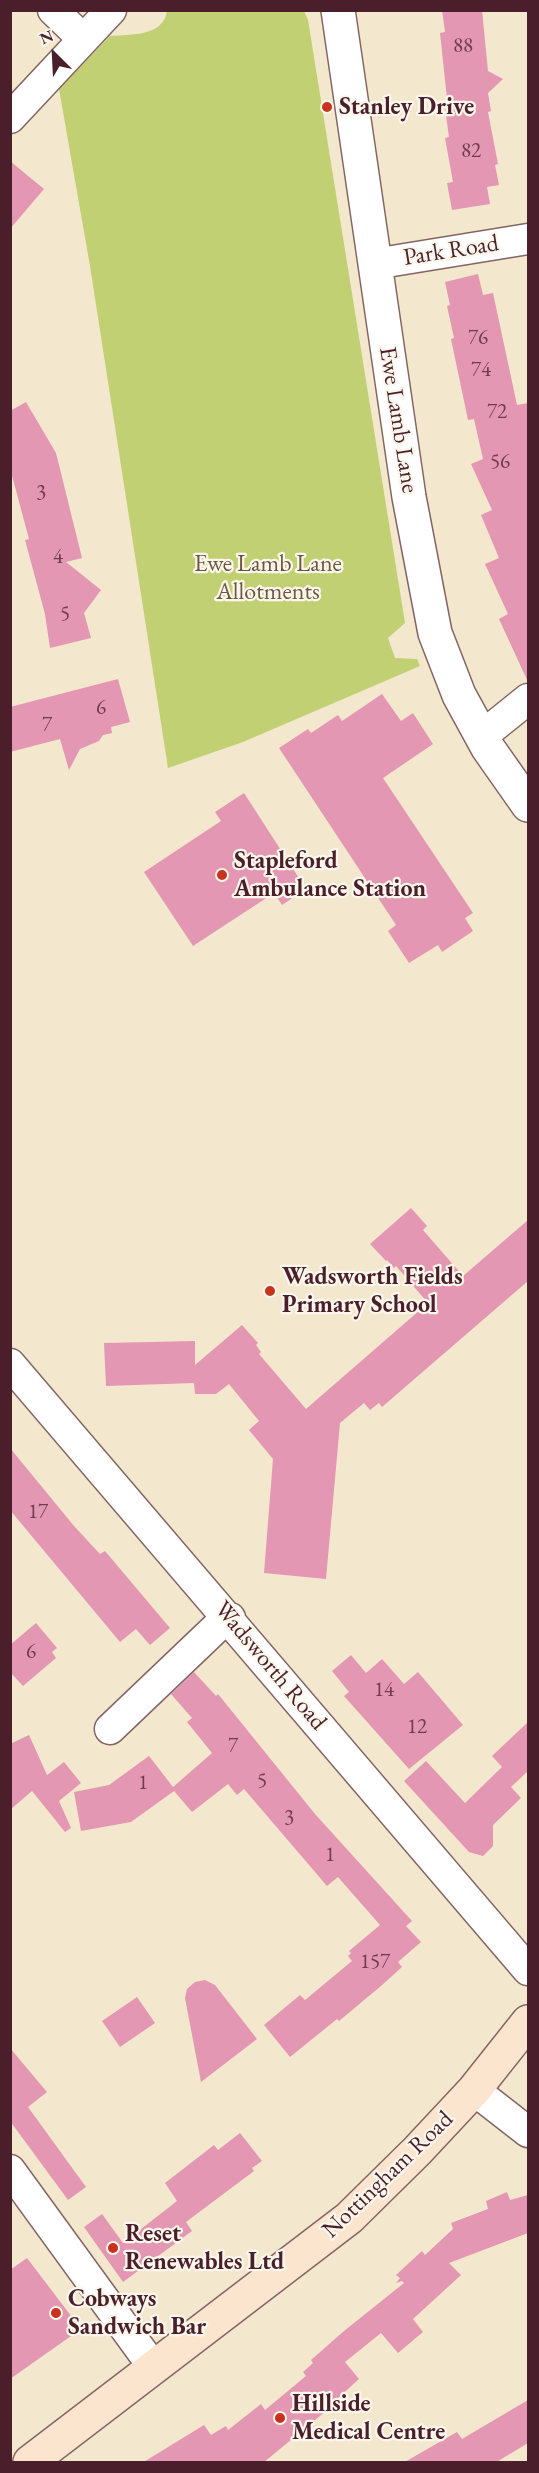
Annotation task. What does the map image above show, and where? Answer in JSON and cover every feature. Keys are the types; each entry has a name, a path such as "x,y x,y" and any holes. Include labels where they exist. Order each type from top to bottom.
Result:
{"main road":[{"name":"Nottingham Road","path":"30,2463 349,2218 417,2151 474,2090 528,2022"}],"street":[{"path":"53,10 83,39"},
{"path":"10,118 111,10"},
{"name":"Ewe Lamb Lane","path":"338,10 409,497 435,633 459,695 482,736 528,805"},
{"name":"Park Road","path":"374,264 528,239"},
{"path":"482,736 528,699"},
{"name":"Wadsworth Road","path":"10,1364 230,1618 528,1970"},
{"path":"110,1729 218,1626 230,1618"},
{"path":"474,2090 528,2132"},
{"path":"10,2170 154,2368"}],"green space":[{"name":"Ewe Lamb Lane Allotments","path":"167,11 304,11 308,20 405,623 388,638 395,658 417,659 420,666 243,742 168,768 90,266 59,89 110,36 153,30 159,26"}],"building":[{"path":"442,10 482,10 488,71 503,79 488,93 491,111 488,112 498,164 495,165 499,185 487,187 490,204 452,210 447,183 453,182 445,138 449,137 440,33 445,32"},
{"path":"10,161 44,189 10,229"},
{"path":"478,274 483,295 493,293 517,405 528,403 528,682 499,619 508,614 485,564 499,558 481,515 492,510 471,464 483,459 474,419 468,420 451,339 454,338 447,306 450,305 445,282"},
{"path":"26,402 56,453 82,558 66,562 101,590 84,613 91,638 50,648 45,614 25,540 29,539 10,468 10,411"},
{"path":"118,679 130,722 111,727 112,733 103,735 99,741 80,749 69,770 60,739 10,752 10,707"},
{"path":"382,694 401,721 413,713 433,744 383,778 473,913 465,918 473,931 442,952 438,945 409,963 388,931 396,925 279,748 308,729 311,733 338,715 342,721"},
{"name":"Stapleford Ambulance Station","path":"244,793 306,889 282,905 274,893 193,946 144,872 221,821 215,812"},
{"path":"411,1208 427,1226 423,1230 463,1276 528,1220 528,1281 382,1407 379,1403 370,1410 364,1403 340,1423 326,1579 264,1573 273,1459 249,1430 259,1421 229,1384 216,1394 195,1394 194,1383 106,1386 104,1343 195,1341 195,1365 242,1325 258,1343 256,1345 261,1352 259,1354 306,1409 428,1303 396,1266 394,1268 370,1244"},
{"path":"10,1448 74,1526 100,1554 105,1551 170,1628 150,1645 136,1629 120,1642 10,1510"},
{"path":"36,1623 57,1648 52,1652 56,1658 23,1686 10,1672 10,1645"},
{"path":"351,1655 366,1673 382,1659 404,1684 418,1672 463,1725 409,1769 344,1696 349,1692 332,1671"},
{"path":"194,1672 216,1696 218,1694 315,1814 412,1921 406,1926 421,1942 398,1962 402,1967 381,1986 290,2057 264,2025 300,1995 305,2000 352,1961 348,1956 351,1953 349,1951 380,1925 338,1877 327,1886 244,1789 237,1795 228,1784 192,1812 174,1791 131,1822 81,1831 74,1792 109,1785 149,1756 173,1787 212,1753 187,1722 192,1718 171,1694"},
{"path":"528,1722 528,1771 511,1787 521,1798 493,1825 493,1846 483,1856 469,1852 404,1781 426,1761 465,1803 502,1767 492,1756"},
{"path":"29,1735 47,1775 64,1762 81,1783 59,1801 71,1828 65,1832 32,1791 10,1810 10,1744"},
{"path":"205,1980 215,1985 257,2039 201,2082 185,1998 187,1989 195,1982"},
{"path":"137,1997 155,2023 120,2047 102,2021"},
{"path":"10,2048 47,2092 28,2107 86,2187 68,2200 10,2121"},
{"path":"240,2133 262,2161 252,2168 254,2171 186,2222 192,2231 123,2282 84,2227 102,2214 123,2243 177,2201 165,2183 214,2145 218,2150"},
{"path":"507,2192 510,2200 528,2195 528,2233 449,2263 461,2275 413,2319 423,2332 398,2353 381,2333 345,2362 359,2379 326,2411 263,2463 142,2463 204,2425 211,2435 226,2426 228,2430 261,2404 265,2410 306,2376 303,2372 313,2363 311,2360 404,2283 402,2281 396,2283 400,2278 396,2275 422,2251 425,2255 453,2229 451,2223 488,2209 486,2201"},
{"path":"27,2258 81,2329 10,2379 10,2270"},
{"path":"528,2400 528,2443 495,2463 403,2463 457,2432 462,2439"}],"place":[{"name":"Stanley Drive","path":"327,107"},
{"name":"Stapleford Ambulance Station","path":"222,875"},
{"name":"Wadsworth Fields Primary School","path":"270,1291"},
{"name":"Reset Renewables Ltd","path":"113,2248"},
{"name":"Cobways Sandwich Bar","path":"56,2313"},
{"name":"Hillside Medical Centre","path":"280,2418"}]}
